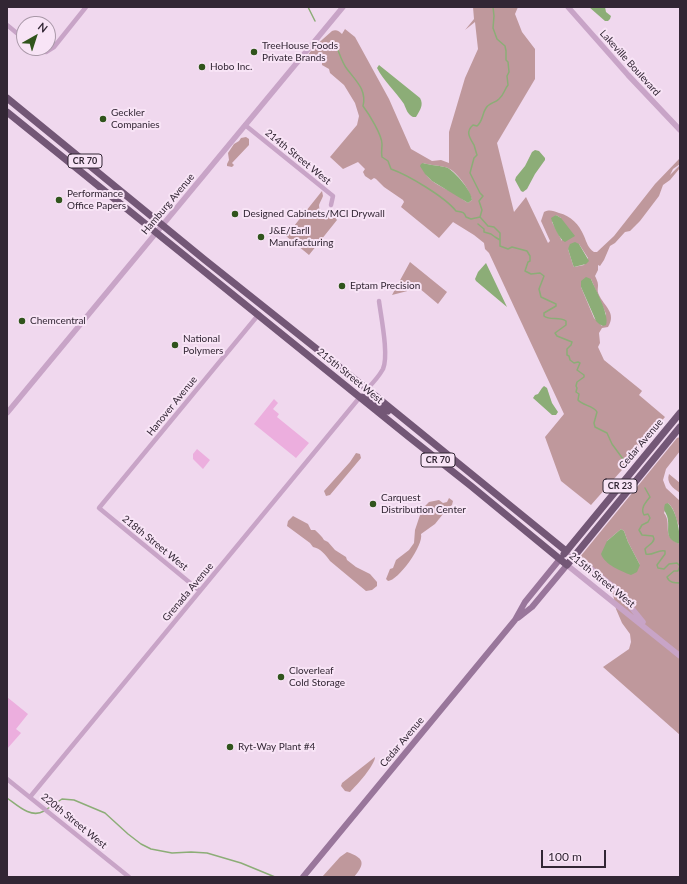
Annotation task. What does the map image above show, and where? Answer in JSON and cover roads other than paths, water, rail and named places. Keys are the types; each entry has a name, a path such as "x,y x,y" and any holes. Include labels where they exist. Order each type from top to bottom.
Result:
{"main road":[{"name":"215th Street West","path":"7,98 566,551"},
{"name":"215th Street West","path":"7,112 568,565"},
{"path":"304,352 328,367 356,388 367,389"},
{"path":"360,397 372,400 406,425 416,428"},
{"name":"Cedar Avenue","path":"303,877 515,620 525,602 680,413"},
{"name":"Cedar Avenue","path":"515,620 532,607 568,565 680,427"}],"street":[{"path":"56,44 86,7"},
{"name":"Hamburg Avenue","path":"7,413 343,7"},
{"name":"Lakeville Boulevard","path":"568,7 628,75 680,130"},
{"path":"7,25 16,32"},
{"name":"214th Street West","path":"245,125 333,196 331,205"},
{"path":"367,389 380,373 385,361 379,301"},
{"name":"Hanover Avenue","path":"99,508 259,314"},
{"name":"Grenada Avenue","path":"30,797 360,397"},
{"name":"218th Street West","path":"99,508 200,591"},
{"path":"566,551 614,587 656,637"},
{"name":"215th Street West","path":"568,565 680,656"},
{"name":"220th Street West","path":"7,778 129,877"}],"waterway":[{"path":"308,7 315,21"},
{"path":"480,217 482,210 479,201 483,196 470,173 474,158 477,155 469,135 469,130 473,125 477,126 479,124 487,106 502,96 508,85 507,76 509,72 505,46 497,39 493,28 493,7"},
{"path":"335,43 345,66 362,90 364,100 363,106 378,130 382,144 382,157 388,161 391,169 426,187 444,199 456,211 463,213 466,217 471,219 480,217"},
{"path":"480,217 488,226 494,227 500,233 500,240"},
{"path":"478,224 484,229 484,232 491,234 500,240 500,246 508,249 512,247 527,251 530,256 530,261 528,262 525,271 531,274 540,273 544,276 539,289 541,297 556,304 556,306 544,313 544,316 566,321 566,325 555,333 557,336 572,342 567,349 567,355 574,363 580,363 577,370 584,375 584,377 577,382 576,386 576,392 579,394 578,400 593,408 597,412 594,423 595,427 607,433 612,444 623,459 625,466"},
{"path":"645,488 650,497 644,505 643,512 644,515 648,514 650,518 648,522 642,525 639,530 642,535 653,536 654,539 653,542 645,549 646,554 665,551 665,554 657,565 658,568 664,569 669,564 677,563 680,566 678,571 674,571 667,577 671,582 680,583"},
{"path":"7,798 29,812 39,813 44,811"},
{"path":"47,809 62,799 74,800 105,813 128,834 141,844 151,849 172,853 207,853 241,863 275,877"}],"place":[{"name":"TreeHouse Foods Private Brands","path":"254,52"},
{"name":"Hobo Inc.","path":"202,67"},
{"name":"Geckler Companies","path":"103,119"},
{"name":"Performance Office Papers","path":"59,200"},
{"name":"Designed Cabinets/MCI Drywall","path":"235,214"},
{"name":"J&E/Earll Manufacturing","path":"261,237"},
{"name":"Eptam Precision","path":"342,286"},
{"name":"Chemcentral","path":"22,321"},
{"name":"National Polymers","path":"175,345"},
{"name":"Carquest Distribution Center","path":"373,504"},
{"name":"Cloverleaf Cold Storage","path":"281,677"},
{"name":"Ryt-Way Plant #4","path":"230,747"}]}
